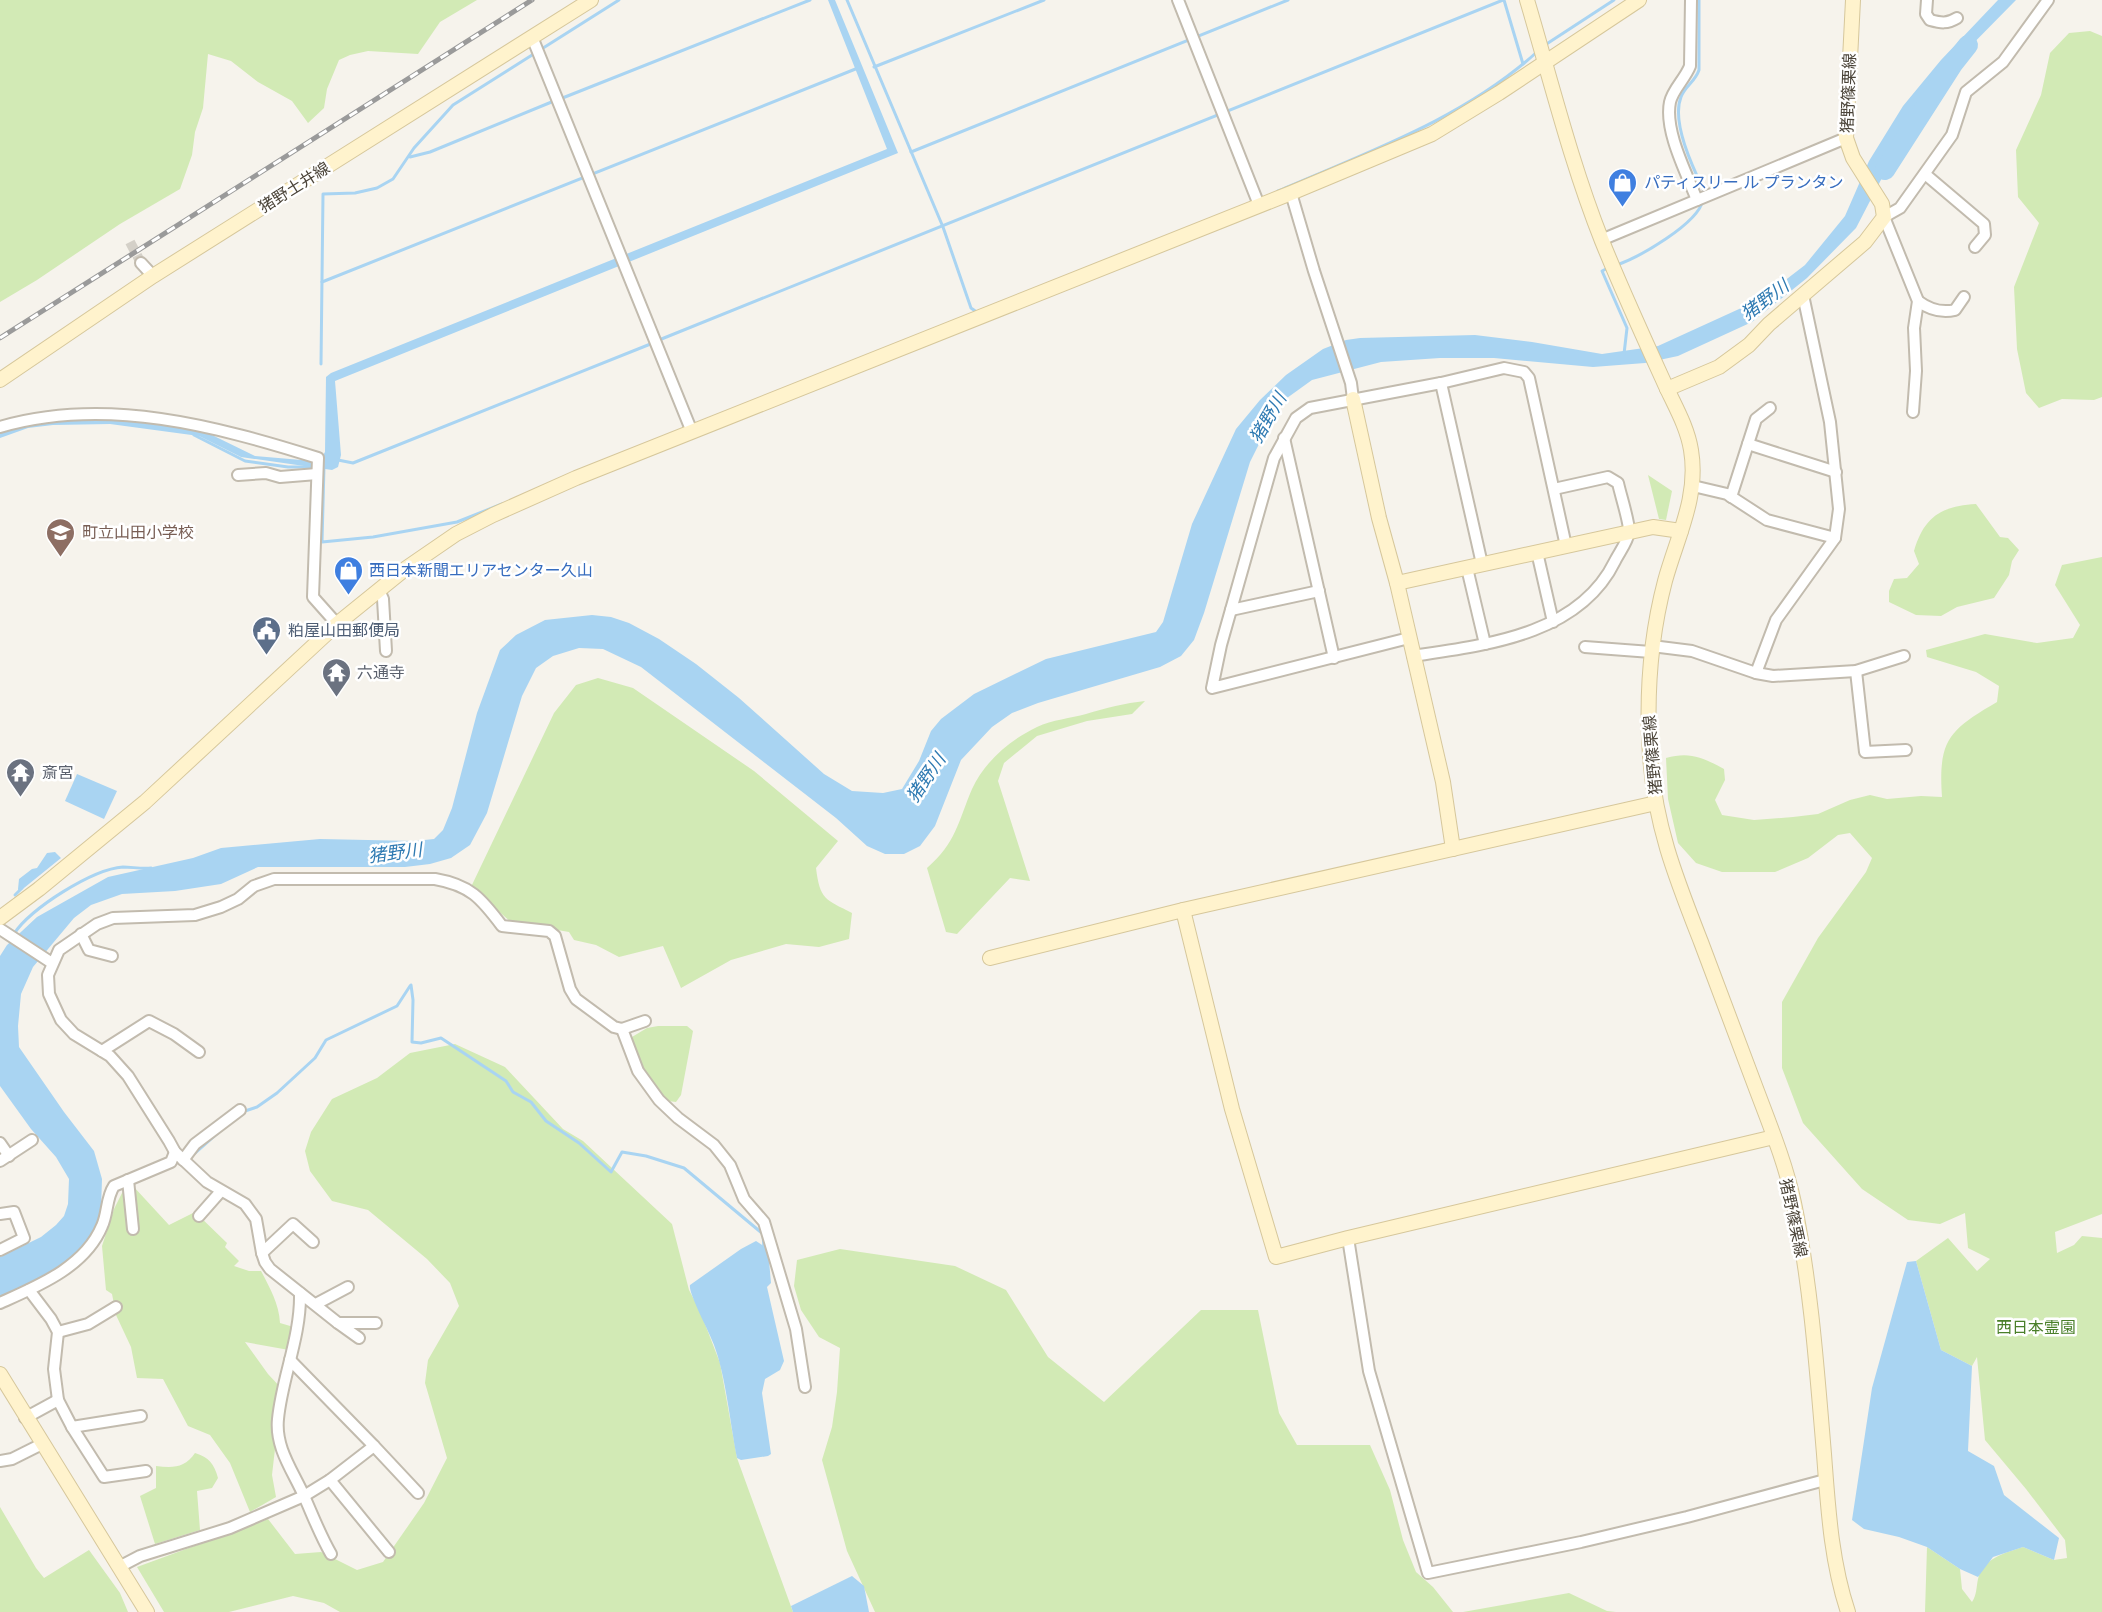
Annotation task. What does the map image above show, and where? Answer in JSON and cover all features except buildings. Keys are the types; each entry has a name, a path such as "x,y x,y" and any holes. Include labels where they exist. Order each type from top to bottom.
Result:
{"street":[{"name":"猪野土井線","path":"0,380 153,276 591,0"},
{"path":"1178,0 1258,205"},
{"path":"1527,0 1545,61"},
{"path":"0,918 145,802 338,624 405,569 456,534 576,478 1292,193 1432,134 1490,99 1639,0"},
{"path":"1691,0 1690,66 1686,76 1674,92 1669,111 1674,141 1697,200"},
{"name":"猪野篠栗線","path":"1853,0 1846,138 1853,158 1883,210"},
{"path":"1928,0 1926,14 1930,20 1941,23 1957,18"},
{"path":"1883,210 1900,208 1952,135 1966,92 2003,62 2048,0"},
{"path":"532,37 692,432"},
{"name":"猪野篠栗線","path":"1545,61 1555,101 1601,240 1689,440 1693,486 1689,510 1665,582 1652,649 1648,689 1648,722 1656,803 1674,874 1774,1137 1793,1199 1812,1334 1834,1556 1840,1588 1848,1612"},
{"path":"1601,240 1846,138"},
{"path":"1925,174 1984,224 1985,235 1975,246"},
{"path":"1292,193 1314,271 1351,383 1379,518 1397,583 1443,782 1453,849"},
{"path":"1667,389 1719,367 1749,345 1769,324 1865,242 1883,210"},
{"path":"1883,210 1918,302 1914,328 1916,371 1913,412"},
{"path":"141,263 153,276"},
{"path":"1756,673 1776,620 1835,538 1839,509 1827,404 1803,296"},
{"path":"1918,302 1946,312 1956,310 1964,297"},
{"path":"1409,638 1212,688 1214,669 1274,458 1296,418 1310,408 1504,368 1524,372 1529,378 1566,546"},
{"path":"1441,382 1482,564"},
{"path":"1731,497 1756,419 1770,408"},
{"path":"0,427 65,414 172,419 232,433 318,458 313,597 338,624"},
{"path":"1284,438 1334,658"},
{"path":"1748,444 1836,472"},
{"path":"238,475 266,474 280,477 317,472"},
{"path":"1413,656 1485,644 1547,626 1581,605 1606,578 1629,532 1618,483 1608,477 1554,489"},
{"path":"1693,486 1731,497 1767,520 1835,538"},
{"path":"1397,583 1653,527 1681,531"},
{"path":"1537,552 1553,622"},
{"path":"1467,568 1485,644"},
{"path":"379,590 383,599 386,651"},
{"path":"1231,610 1319,591"},
{"path":"1585,647 1692,651 1756,673 1773,676 1856,670 1904,656"},
{"path":"1856,670 1865,752 1906,750"},
{"path":"990,958 1183,910 1656,803"},
{"path":"47,961 81,934 113,918 195,915 222,907 238,899 254,886 274,879 435,879 465,887 485,903 502,926 549,931 555,936 570,989 576,999 614,1027 622,1029 645,1021"},
{"path":"1183,910 1232,1109 1276,1257 1774,1137"},
{"path":"0,928 47,961"},
{"path":"81,934 89,950 112,956"},
{"path":"47,961 49,994 61,1020 74,1034 110,1056 128,1076 179,1156 207,1182 245,1204 256,1219 262,1253 270,1269 360,1338"},
{"path":"102,1051 149,1021 174,1034 199,1052"},
{"path":"622,1029 638,1071 648,1086 678,1118 714,1145 730,1166 744,1199 764,1222 796,1329 805,1387"},
{"path":"0,1303 70,1267 93,1244 103,1224 110,1193 120,1182 171,1162 240,1110"},
{"path":"0,1143 4,1158 32,1140"},
{"path":"128,1180 133,1229"},
{"path":"199,1216 221,1191"},
{"path":"0,1214 14,1212 24,1238 0,1250"},
{"path":"262,1253 292,1224 313,1242"},
{"path":"1348,1238 1369,1371 1428,1573 1677,1520 1825,1480"},
{"path":"316,1304 348,1287"},
{"path":"29,1290 58,1332 54,1369 58,1400 72,1427 105,1477 146,1471"},
{"path":"300,1293 297,1332 278,1419 278,1436 283,1454 318,1532 332,1554"},
{"path":"58,1332 88,1324 116,1307"},
{"path":"338,1323 376,1323"},
{"path":"290,1360 418,1493"},
{"path":"0,1374 25,1418 147,1612"},
{"path":"25,1418 58,1400"},
{"path":"72,1427 141,1416"},
{"path":"0,1461 12,1459 42,1444"},
{"path":"119,1567 141,1556 230,1528 304,1497 374,1446"},
{"path":"330,1480 389,1552"}],"green space":[{"path":"0,0 477,0 440,22 418,54 368,51 339,60 327,89 324,108 308,123 292,101 258,82 231,61 208,54 203,108 195,132 192,155 180,189 120,224 0,302"},
{"path":"2090,31 2102,36 2102,397 2094,400 2062,399 2039,408 2026,393 2017,349 2014,287 2039,223 2018,197 2016,150 2041,95 2050,53 2069,33"},
{"path":"1648,475 1672,491 1666,520 1659,519"},
{"path":"1976,504 2000,537 2008,538 2019,550 2012,561 2009,575 1994,598 1957,607 1941,616 1916,615 1889,602 1889,591 1894,579 1907,578 1919,564 1914,551 1918,539 1929,522 1953,507"},
{"name":"西日本霊園","path":"2102,557 2102,1214 2055,1232 2057,1253 2074,1245 2082,1236 2102,1238 2102,1612 1925,1612 1927,1547 1960,1569 1962,1589 1972,1602 1981,1572 1990,1561 2002,1554 2023,1547 2054,1560 2067,1558 2065,1540 1985,1440 1977,1357 1972,1366 1941,1350 1916,1261 1948,1238 1977,1271 1990,1259 1968,1248 1965,1213 1940,1224 1908,1220 1862,1189 1803,1123 1782,1068 1782,1002 1818,938 1866,872 1872,858 1850,833 1838,835 1808,858 1775,872 1722,872 1696,863 1678,843 1668,799 1666,758 1682,755 1696,757 1724,769 1725,780 1715,800 1722,815 1754,820 1818,814 1850,800 1870,795 1887,799 1942,797 1942,762 1950,739 1957,729 1997,702 1999,686 1976,672 1927,657 1926,650 1985,634 2037,643 2073,638 2080,625 2055,585 2062,565"},
{"path":"598,678 633,688 754,771 838,841 816,868 820,887 825,897 852,913 849,939 819,947 786,944 731,960 681,988 663,946 619,957 596,945 574,940 569,932 511,922 471,887 554,713 576,685"},
{"path":"1145,701 1132,714 1087,721 1037,736 1004,763 998,781 1030,881 1010,878 957,934 946,932 927,868 950,841 972,789 984,769 999,752 1017,738 1043,725"},
{"path":"687,1026 693,1031 681,1095 676,1102 668,1101 641,1068 632,1037 647,1028"},
{"path":"455,1044 505,1067 563,1129 583,1141 672,1224 689,1290 700,1311 720,1363 737,1458 793,1612 340,1612 324,1603 293,1596 229,1612 164,1612 137,1567 268,1519 295,1554 321,1552 357,1570 383,1562 424,1503 447,1458 425,1383 428,1360 459,1306 450,1283 427,1259 368,1210 332,1201 310,1171 305,1151 311,1132 332,1099 377,1078 410,1053"},
{"path":"133,1186 169,1225 195,1212 227,1243 225,1247 239,1261 234,1266 249,1271 261,1271 276,1303 280,1323 297,1328 289,1350 245,1342 282,1389 282,1440 275,1449 272,1475 276,1497 250,1512 230,1463 210,1435 188,1426 163,1379 137,1378 131,1347 116,1315 120,1306 114,1304 112,1294 106,1290 102,1246 114,1209 123,1191"},
{"path":"840,1249 955,1266 1006,1290 1048,1357 1104,1402 1201,1310 1258,1310 1279,1413 1297,1445 1370,1445 1390,1490 1403,1540 1416,1572 1433,1587 1453,1612 875,1612 847,1551 822,1460 832,1427 840,1348 819,1337 801,1310 794,1286 797,1260"},
{"path":"195,1453 210,1462 218,1478 212,1488 197,1491 200,1530 155,1544 140,1496 156,1488 156,1466 178,1466 187,1462"},
{"path":"0,1507 44,1578 89,1550 120,1593 128,1612 0,1612"},
{"path":"1569,1593 1607,1611 1616,1612 1463,1612"}],"water":[{"path":"828,0 835,0 898,153 335,381 341,455 338,467 332,470 241,457 199,436 110,424 28,428 0,438 0,429 48,419 143,420 186,427 212,435 255,456 313,461 321,459 325,452 326,377 331,373 887,149"},
{"path":"1998,0 2016,0 1953,64 1898,147 1856,228 1807,278 1752,322 1678,356 1645,363 1593,367 1494,358 1440,358 1381,362 1312,380 1287,398 1275,412 1250,462 1204,613 1194,640 1181,656 1160,667 1038,703 1012,713 992,727 961,760 935,826 920,846 904,854 885,854 867,846 836,818 641,667 603,649 579,648 553,656 536,668 522,696 487,813 470,845 451,858 430,864 405,867 258,867 221,884 175,891 122,894 91,905 74,918 33,967 21,994 18,1026 19,1047 94,1151 102,1179 101,1210 88,1246 63,1266 10,1296 0,1296 0,1257 41,1237 64,1216 68,1204 69,1179 56,1157 31,1129 0,1086 0,956 7,945 37,917 108,877 193,858 221,848 320,839 415,841 434,839 443,830 452,808 477,713 500,650 516,635 545,620 592,615 611,617 629,623 659,639 696,664 739,698 824,774 852,791 883,793 902,789 919,761 931,731 941,719 974,694 1046,659 1156,632 1163,622 1192,524 1236,429 1260,400 1286,375 1323,349 1346,340 1360,338 1475,335 1602,354 1658,346 1761,299 1805,265 1845,216 1869,161 1903,106 1941,60"},
{"path":"77,774 117,791 104,819 65,801"},
{"path":"55,852 61,858 19,892 19,879 37,868 47,853"},
{"path":"756,1241 768,1249 771,1283 767,1287 784,1361 780,1370 765,1379 762,1393 771,1454 741,1460 737,1458 718,1358 712,1339 692,1296 690,1285"},
{"path":"1916,1261 1941,1350 1972,1366 1968,1451 1994,1466 2004,1495 2059,1538 2054,1560 2023,1547 1993,1557 1978,1577 1960,1569 1927,1547 1899,1537 1864,1529 1852,1520 1872,1388 1907,1262"},
{"path":"852,1576 864,1586 869,1612 793,1612 791,1606"}],"waterway":[{"path":"321,364 323,194 355,193 377,188 393,179 414,148 453,105 619,0"},
{"path":"560,99 810,0"},
{"path":"847,0 943,227 971,308 978,313"},
{"path":"874,67 1044,0"},
{"path":"911,152 1288,0"},
{"path":"659,340 1503,0"},
{"path":"1504,0 1523,64"},
{"path":"1545,45 1614,0"},
{"path":"1699,0 1699,70 1681,97 1679,119 1685,145 1704,194"},
{"name":"猪野川","path":"1885,170 1953,64 1968,45"},
{"path":"1278,191 1414,132 1479,96 1510,75 1538,51"},
{"path":"322,282 858,68"},
{"path":"410,157 430,152 554,101"},
{"path":"1617,265 1653,247 1679,229 1691,219 1703,200"},
{"path":"1608,268 1602,271 1627,328 1624,354"},
{"path":"338,460 353,463 653,343"},
{"path":"194,435 245,461 288,467 312,467"},
{"path":"324,466 322,542 373,537 457,522 502,504"},
{"path":"14,934 33,913 79,882 110,869 151,868"},
{"path":"15,895 22,888"},
{"path":"411,985 412,1042 421,1043 441,1038 506,1081 513,1092 531,1102 546,1121 579,1143 611,1172 622,1152 646,1156 684,1168 763,1234 764,1249"},
{"path":"242,1112 257,1107 277,1093 315,1058 326,1040 397,1006 410,986"},
{"path":"193,1155 219,1132"}],"tunnel":[{"path":"130,242 141,263"}],"railway":[{"path":"0,338 532,0"}],"place":[{"name":"パティスリー ル プランタン","path":"1623,208"},
{"name":"町立山田小学校","path":"61,558"},
{"name":"西日本新聞エリアセンター久山","path":"348,596"},
{"name":"粕屋山田郵便局","path":"267,656"},
{"name":"六通寺","path":"336,698"},
{"name":"斎宮","path":"21,798"}]}
